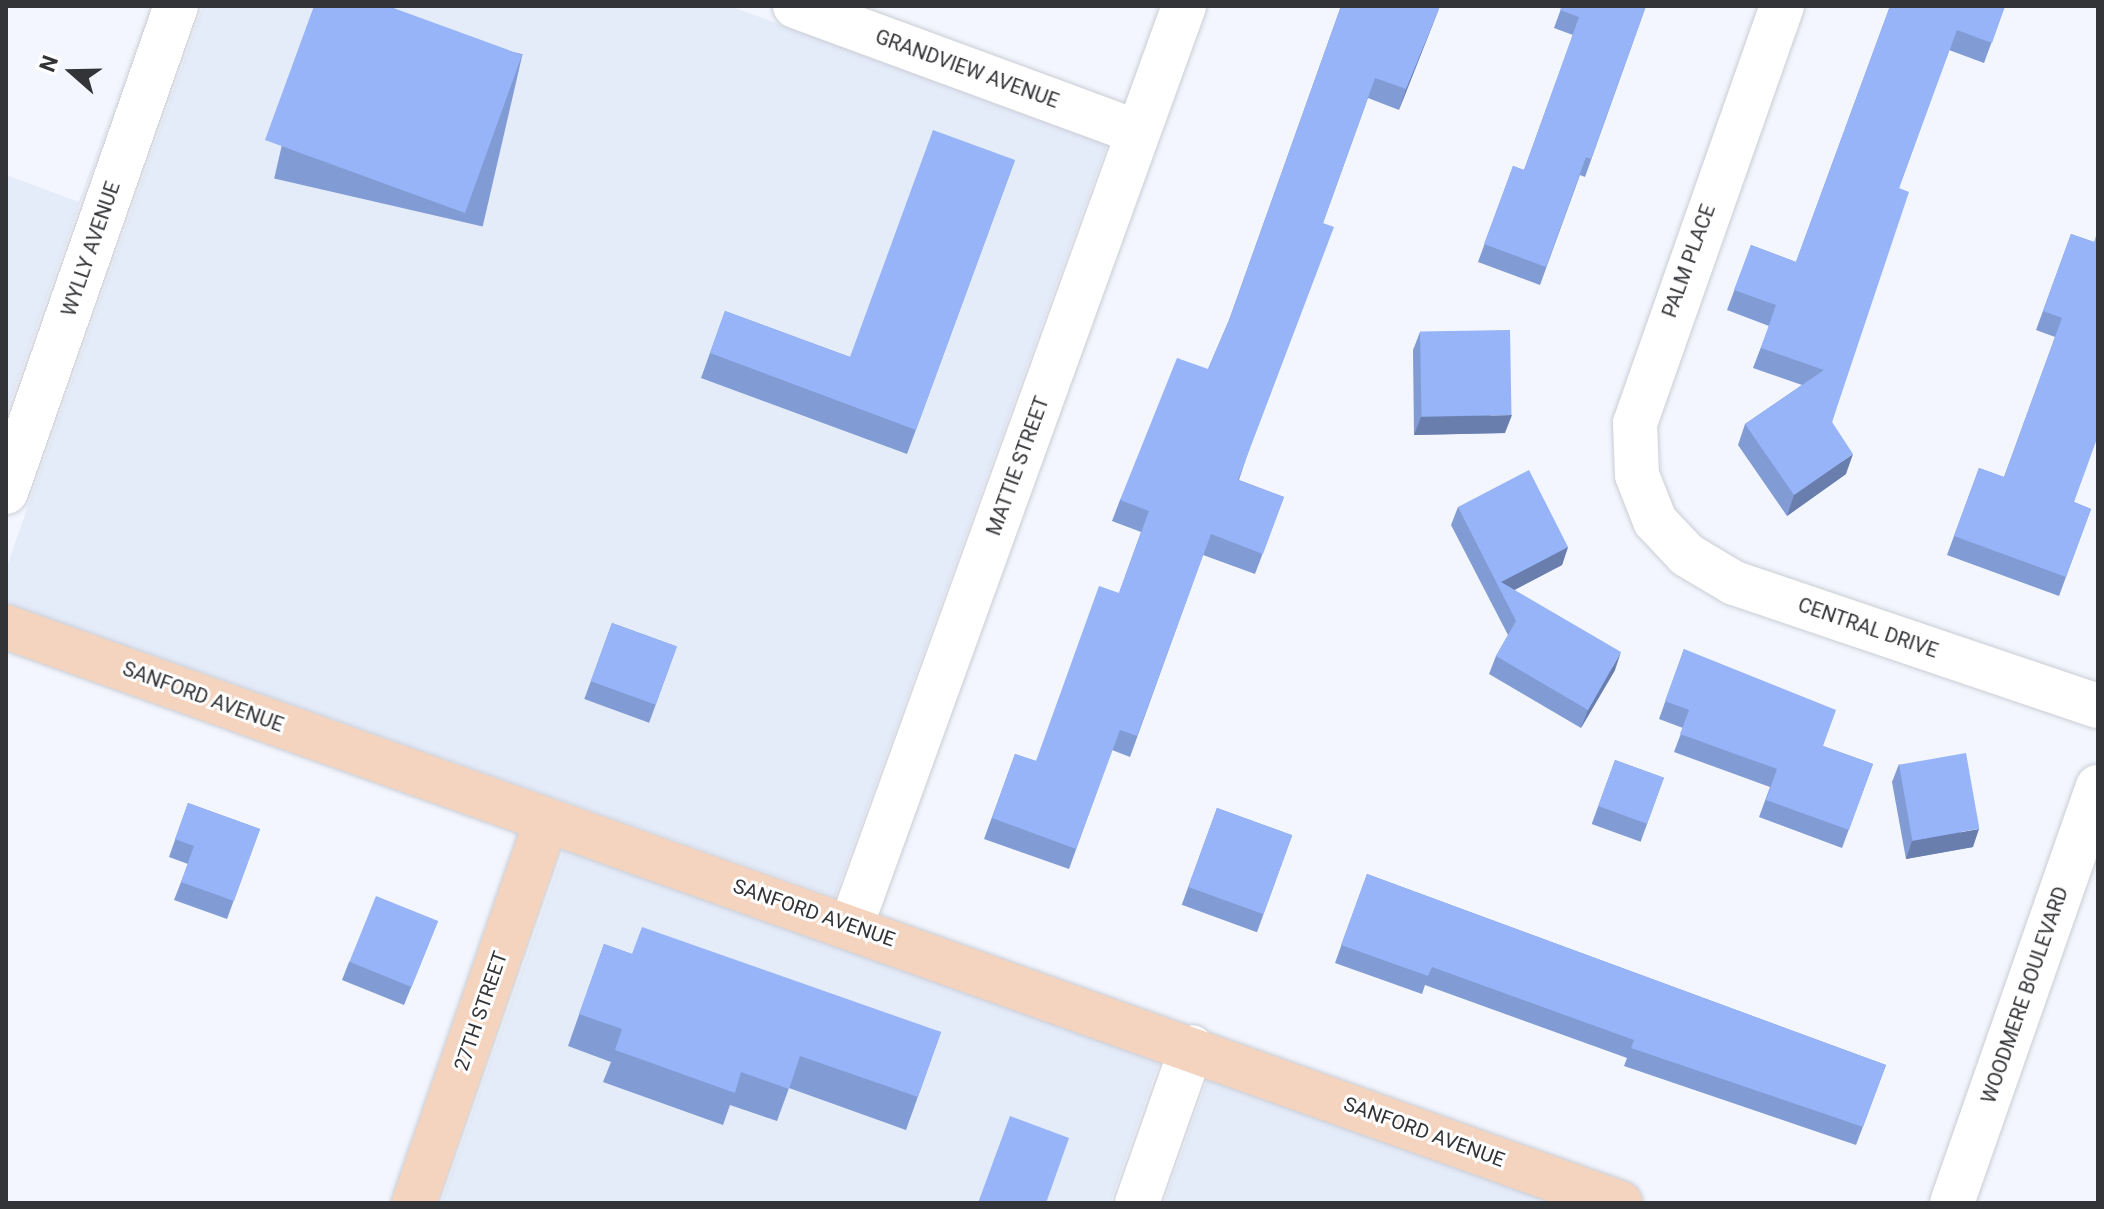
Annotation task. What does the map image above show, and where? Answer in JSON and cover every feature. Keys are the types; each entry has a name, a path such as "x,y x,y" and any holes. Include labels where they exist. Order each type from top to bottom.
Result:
{"main road":[{"name":"SANFORD AVENUE","path":"6,627 1192,1047 1620,1203"},
{"name":"27TH STREET","path":"414,1203 547,820"}],"street":[{"name":"WYLLY AVENUE","path":"6,492 176,6"},
{"name":"GRANDVIEW AVENUE","path":"795,6 1138,132"},
{"name":"MATTIE STREET","path":"851,926 1184,6"},
{"name":"PALM PLACE","path":"1655,521 1637,475 1635,423 1782,6"},
{"name":"CENTRAL DRIVE","path":"1655,521 1687,555 1734,583 2098,706"},
{"name":"WOODMERE BOULEVARD","path":"1952,1203 2098,787"},
{"path":"1137,1203 1192,1047"}],"shaded area":[{"path":"203,6 730,6 1107,145 835,897 6,603 6,569"},
{"path":"121,86 6,416 6,175 79,202"},
{"path":"564,850 1160,1060 1110,1203 441,1203"},
{"path":"1208,1077 1556,1203 1164,1203"}],"building":[{"path":"314,6 388,6 522,55 465,213 265,140"},
{"path":"1341,6 1440,6 1406,89 1375,78 1323,223 1334,227 1238,480 1284,497 1263,554 1211,534 1137,736 1120,730 1076,849 992,818 1015,754 1036,761 1099,586 1119,593 1149,511 1120,500 1177,358 1208,369 1230,318"},
{"path":"1562,6 1646,6 1591,159 1586,157 1546,267 1484,244 1513,166 1524,170 1579,17 1560,10"},
{"path":"1890,6 2005,6 1992,43 1957,30 1899,188 1909,192 1832,422 1853,454 1794,495 1745,424 1824,370 1761,348 1776,305 1734,290 1751,245 1796,262"},
{"path":"933,130 1015,160 916,430 710,353 725,311 850,357"},
{"path":"2098,230 2098,436 2074,502 2091,509 2066,577 1954,536 1979,468 2004,477 2062,318 2043,311 2071,234 2094,242"},
{"path":"1510,330 1511,415 1421,417 1420,332"},
{"path":"1529,470 1568,547 1501,582 1621,652 1588,710 1496,656 1516,621 1458,507"},
{"path":"612,623 677,647 656,705 591,681"},
{"path":"1684,649 1836,710 1823,746 1873,764 1849,830 1766,800 1777,769 1680,734 1689,710 1665,701"},
{"path":"1966,753 1979,829 1912,841 1899,765"},
{"path":"1615,760 1664,778 1647,824 1598,806"},
{"path":"188,803 260,829 234,901 181,882 194,846 175,839"},
{"path":"1217,808 1292,835 1263,914 1188,887"},
{"path":"1367,874 1886,1065 1863,1127 1631,1048 1634,1040 1432,967 1428,976 1341,945"},
{"path":"376,896 438,921 412,987 349,962"},
{"path":"642,927 941,1032 918,1097 800,1056 789,1089 741,1072 735,1093 615,1050 622,1029 579,1014 604,944 632,954"},
{"path":"1010,1116 1069,1138 1046,1203 978,1203"}]}
